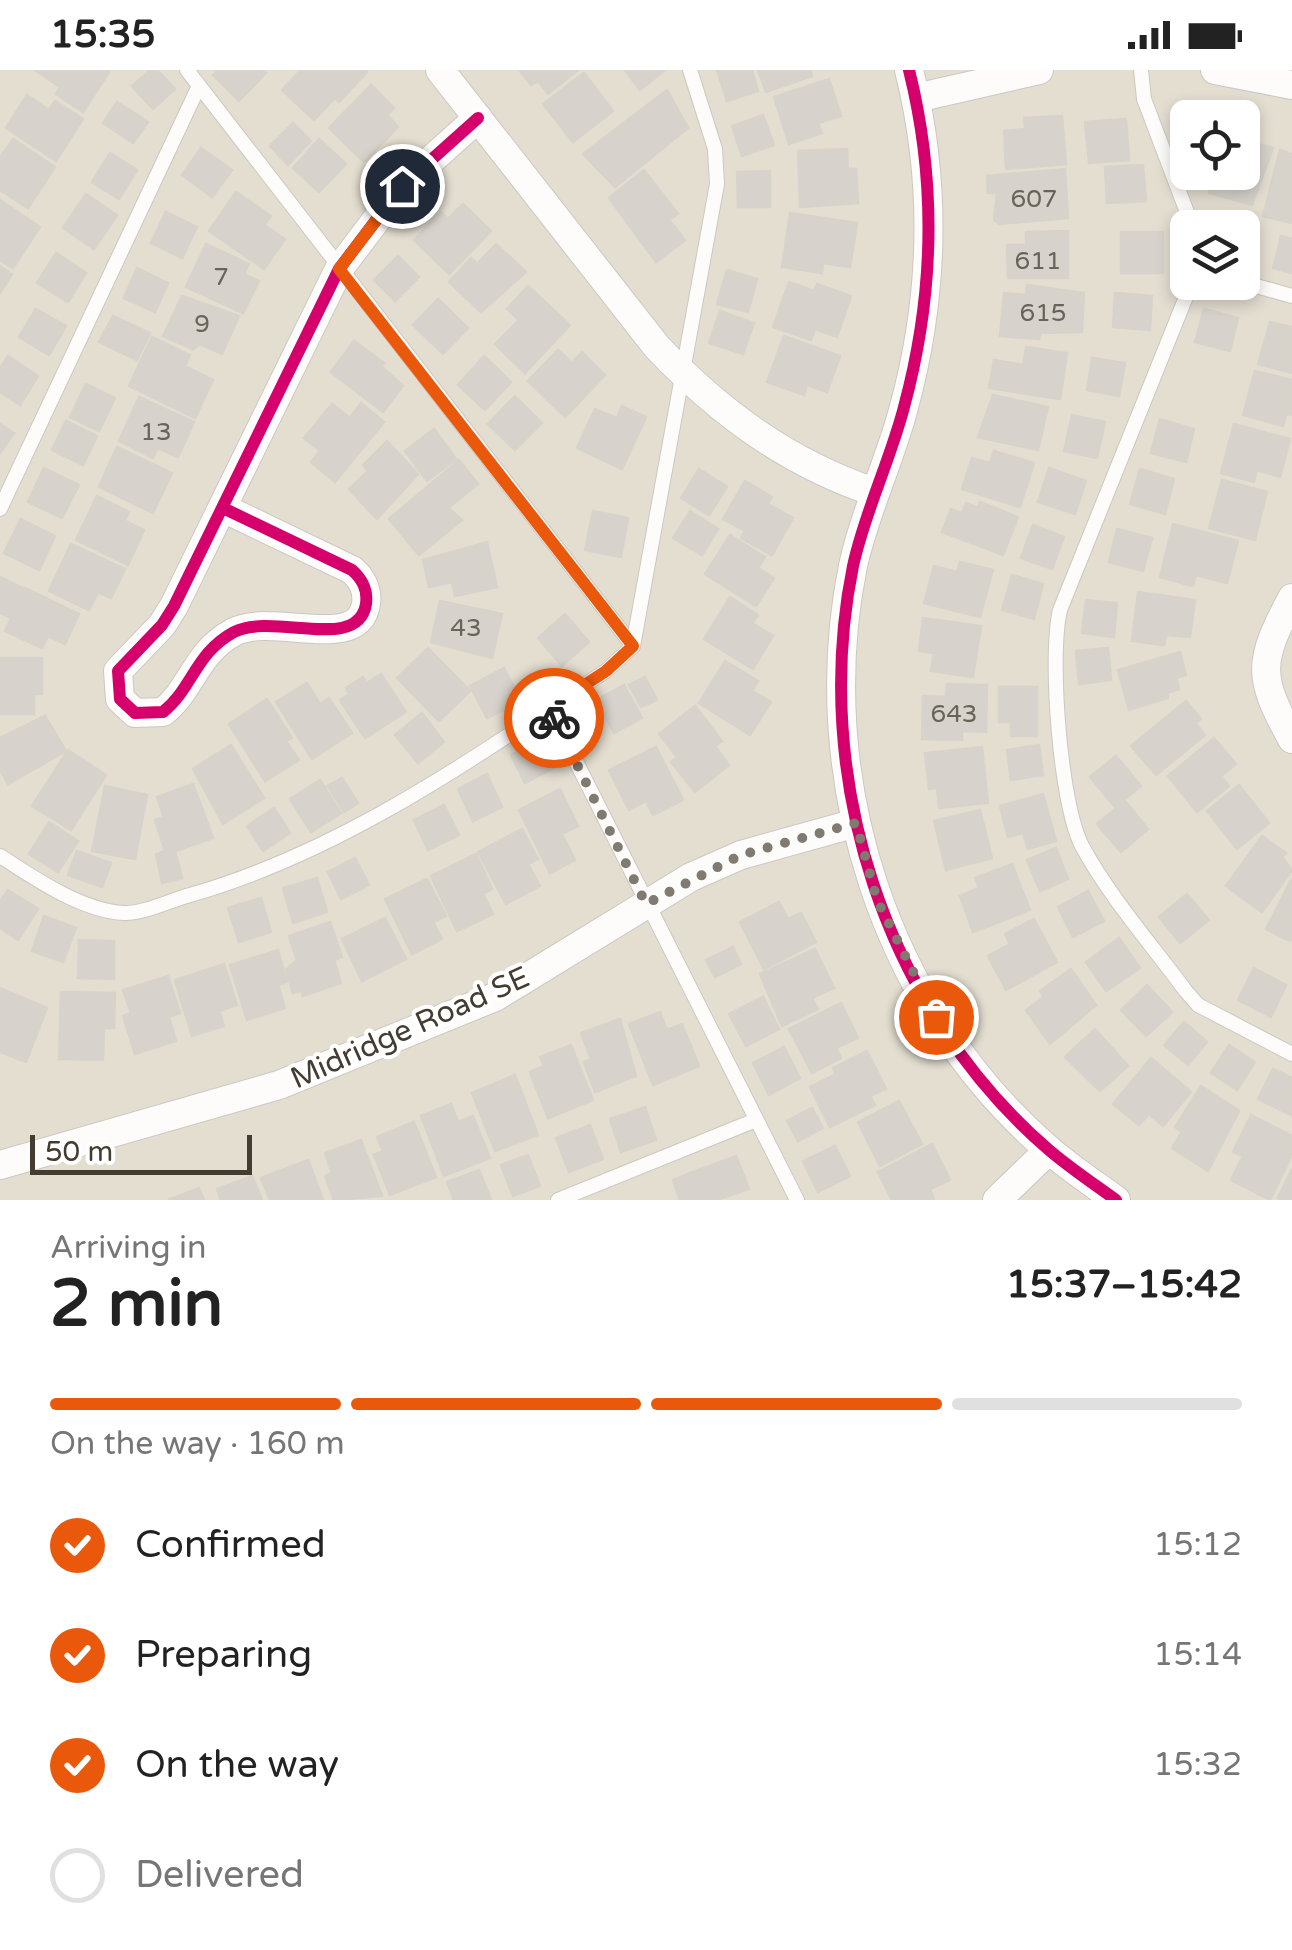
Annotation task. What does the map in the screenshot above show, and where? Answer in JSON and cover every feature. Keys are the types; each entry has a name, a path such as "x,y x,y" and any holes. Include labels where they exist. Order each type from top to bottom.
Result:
{"street":[{"path":"440,70 684,376 720,408 797,461 874,492"},
{"path":"909,70 930,199 924,314 904,409 853,566 842,643 842,738 856,823 877,900 936,1017 1005,1106 1049,1150 1116,1200"},
{"path":"916,98 1038,70"},
{"path":"1215,70 1292,84"},
{"path":"224,508 352,570 366,588 364,611 352,626 333,632 275,623 248,626 214,644 163,712 135,713 120,699 118,670 162,625 224,508 339,269 402,186 478,118"},
{"path":"1292,598 1272,636 1263,674 1292,740"},
{"name":"Midridge Road SE","path":"1,1163 262,1090 402,1036 495,996 646,904 741,855 856,823"},
{"path":"998,1200 1049,1150"}],"lane":[{"path":"187,70 633,646"},
{"path":"0,856 57,893 125,914 236,882 310,853 378,817 606,671 633,646 717,184 715,149 690,70"},
{"path":"1141,70 1144,99 1186,210"},
{"path":"0,509 198,88"},
{"path":"1260,287 1292,296"},
{"path":"1185,300 1060,610 1053,653 1064,762 1080,842 1185,990 1198,1004 1292,1054"},
{"path":"549,708 796,1200"},
{"path":"558,1200 756,1120"}],"shaded area":[{"path":"0,70 1292,70 1292,1200 0,1200"}],"building":[{"path":"35,70 109,72 83,112 56,94 60,87"},
{"path":"150,70 157,70 175,89 153,109 132,86"},
{"path":"218,70 266,73 239,101 213,75"},
{"path":"301,70 367,72 339,102 335,98 314,120 282,90"},
{"path":"519,70 578,70 548,94 538,81 531,85"},
{"path":"625,70 665,70 640,90"},
{"path":"717,70 752,70 758,91 727,101"},
{"path":"758,70 810,70 812,76 766,92"},
{"path":"584,73 613,111 573,142 543,104"},
{"path":"829,79 841,116 818,123 822,133 789,144 774,97"},
{"path":"371,85 394,108 387,115 398,127 364,162 329,128"},
{"path":"667,90 688,128 615,187 583,154"},
{"path":"27,95 49,110 55,101 83,119 56,161 6,128"},
{"path":"117,102 148,122 133,143 103,123"},
{"path":"763,115 774,145 742,156 732,126"},
{"path":"1062,116 1066,164 1006,169 1004,131 1025,129 1024,118"},
{"path":"1126,119 1129,160 1089,163 1085,122"},
{"path":"293,123 311,141 288,165 270,146"},
{"path":"13,139 55,167 28,208 0,190 0,158"},
{"path":"319,139 346,164 319,192 293,168"},
{"path":"1260,144 1273,148 1260,183"},
{"path":"201,148 232,170 212,197 182,175"},
{"path":"847,149 848,169 856,169 858,203 800,207 798,151"},
{"path":"1280,150 1292,154 1292,223 1263,216"},
{"path":"110,153 137,170 119,199 92,182"},
{"path":"1143,165 1146,201 1107,203 1105,167"},
{"path":"1065,169 1068,218 999,224 994,220 997,193 988,193 987,176"},
{"path":"644,170 678,214 669,220 685,240 656,262 609,198"},
{"path":"770,171 770,207 738,207 737,172"},
{"path":"1210,190 1258,190 1252,205 1209,193"},
{"path":"236,192 271,216 264,225 285,239 264,269 209,231"},
{"path":"86,194 117,215 94,249 63,228"},
{"path":"0,200 40,227 13,268 0,260"},
{"path":"463,204 491,231 449,274 414,240 441,212 448,219"},
{"path":"166,212 197,227 182,258 151,243"},
{"path":"790,213 857,223 850,267 823,263 822,273 782,267"},
{"path":"1068,231 1068,278 1008,278 1007,245 1026,245 1026,232"},
{"path":"1121,232 1163,232 1163,273 1121,273"},
{"path":"1281,236 1292,239 1292,273 1273,268"},
{"path":"206,244 249,264 244,274 259,281 243,313 186,287"},
{"path":"496,244 526,272 481,312 449,282 471,258 477,264"},
{"path":"56,253 86,273 68,302 37,283"},
{"path":"398,256 419,277 395,301 374,280"},
{"path":"0,266 12,274 0,293"},
{"path":"137,268 168,283 155,312 124,298"},
{"path":"727,270 757,279 748,312 717,304"},
{"path":"789,282 814,291 817,284 851,296 837,337 815,329 811,340 773,327"},
{"path":"1027,285 1084,293 1082,332 1040,333 1039,339 1000,336 1004,293 1026,295"},
{"path":"528,286 570,325 525,373 495,344 519,320 507,309"},
{"path":"1115,293 1152,296 1150,330 1113,327"},
{"path":"182,296 239,316 222,354 200,344 193,349 163,336"},
{"path":"438,299 468,328 443,354 413,325"},
{"path":"36,309 66,326 49,355 19,337"},
{"path":"1204,309 1238,318 1230,351 1195,342"},
{"path":"720,311 754,323 743,354 709,343"},
{"path":"113,316 150,333 137,360 99,342"},
{"path":"1270,322 1292,327 1292,373 1258,364"},
{"path":"784,336 840,356 827,392 807,385 804,395 767,382"},
{"path":"152,337 190,355 185,366 213,380 195,418 129,386"},
{"path":"354,341 384,363 381,366 403,386 383,412 331,372"},
{"path":"1026,347 1067,353 1060,399 989,388 994,360 1023,365"},
{"path":"558,350 572,363 582,352 605,375 565,417 528,381"},
{"path":"8,356 38,376 20,405 0,392 0,368"},
{"path":"484,356 511,382 485,410 458,385"},
{"path":"1092,358 1125,363 1119,396 1087,390"},
{"path":"1255,371 1292,380 1292,415 1287,413 1283,426 1243,415"},
{"path":"86,384 115,398 99,431 70,417"},
{"path":"993,395 1048,407 1038,450 978,437"},
{"path":"515,396 542,423 515,450 488,424"},
{"path":"139,397 194,422 178,457 158,448 153,458 119,441"},
{"path":"361,403 384,422 335,482 311,462 320,451 304,438 332,404 350,418"},
{"path":"622,406 646,417 622,469 577,448 595,409 617,418"},
{"path":"1072,415 1105,422 1097,458 1064,451"},
{"path":"1160,419 1194,429 1186,462 1151,453"},
{"path":"66,421 97,436 83,465 52,450"},
{"path":"0,424 14,433 0,453"},
{"path":"1234,424 1290,439 1280,477 1257,470 1254,482 1221,473"},
{"path":"434,429 456,459 427,481 405,451"},
{"path":"387,441 418,474 377,519 349,489 368,471 363,465"},
{"path":"117,447 172,473 153,513 99,487"},
{"path":"994,451 1034,463 1020,507 962,489 972,458 990,463"},
{"path":"459,460 478,484 448,508 462,520 419,555 389,519"},
{"path":"44,468 79,485 62,518 28,502"},
{"path":"1049,468 1086,481 1075,514 1038,502"},
{"path":"699,469 727,487 709,515 681,498"},
{"path":"1140,469 1174,479 1165,514 1130,504"},
{"path":"1222,480 1267,492 1255,540 1209,528"},
{"path":"745,481 772,497 768,504 793,518 772,555 741,538 745,531 723,519"},
{"path":"97,496 129,512 125,521 144,530 128,565 76,540"},
{"path":"980,502 1018,517 1003,555 942,532 951,509 962,513 966,503 978,508"},
{"path":"593,511 628,518 621,557 585,550"},
{"path":"690,511 718,529 702,555 673,538"},
{"path":"21,519 55,536 39,570 4,553"},
{"path":"1173,524 1238,541 1227,583 1196,575 1193,586 1160,577"},
{"path":"1033,525 1064,537 1052,569 1021,558"},
{"path":"1117,529 1152,538 1143,571 1109,562"},
{"path":"730,535 765,557 758,568 774,578 756,606 705,574"},
{"path":"487,542 497,587 455,596 452,582 429,587 423,560"},
{"path":"71,544 125,569 111,598 98,592 89,610 49,591"},
{"path":"960,562 993,570 980,617 924,603 934,566 957,572"},
{"path":"1012,575 1043,584 1034,619 1002,610"},
{"path":"0,577 23,588 9,617 0,613"},
{"path":"25,588 79,614 65,644 48,636 42,648 5,631"},
{"path":"1138,592 1195,600 1190,637 1166,635 1164,645 1132,641"},
{"path":"730,597 758,615 752,623 773,636 753,669 704,639"},
{"path":"1086,600 1117,603 1114,637 1082,633"},
{"path":"440,601 502,614 492,658 431,642"},
{"path":"565,614 589,642 562,666 538,638"},
{"path":"923,618 981,626 973,677 931,671 934,653 919,651"},
{"path":"428,648 470,691 439,721 397,678"},
{"path":"1108,648 1111,680 1079,684 1076,651"},
{"path":"1180,652 1186,675 1176,678 1179,689 1167,693 1168,698 1129,710 1118,670"},
{"path":"0,658 42,658 42,694 34,694 34,714 0,714"},
{"path":"725,661 758,681 752,691 771,702 750,735 699,703"},
{"path":"504,668 521,701 487,718 470,686"},
{"path":"381,674 406,712 365,738 340,700 349,694 346,688 363,677 367,683"},
{"path":"645,677 657,700 641,707 629,685"},
{"path":"307,683 320,704 329,698 352,733 312,759 276,702"},
{"path":"947,684 987,685 986,732 962,731 962,740 922,739 923,696 946,697"},
{"path":"624,685 642,718 614,733 597,700"},
{"path":"999,687 1037,687 1037,736 1011,736 1011,722 999,722"},
{"path":"267,699 292,738 286,741 299,760 265,781 229,724"},
{"path":"1186,701 1201,719 1195,723 1205,735 1156,775 1131,746"},
{"path":"695,706 722,741 715,746 729,765 695,792 671,762 677,757 659,734"},
{"path":"422,713 444,742 418,763 395,735"},
{"path":"45,716 66,751 8,784 0,769 0,738"},
{"path":"1214,738 1236,764 1221,776 1229,786 1197,812 1168,776"},
{"path":"540,740 554,768 525,783 511,755"},
{"path":"231,745 264,798 223,824 193,769"},
{"path":"1039,745 1043,775 1011,780 1007,750"},
{"path":"656,747 683,800 653,815 646,801 629,810 609,770"},
{"path":"982,747 988,803 939,808 937,788 929,789 925,753"},
{"path":"68,750 106,775 71,830 32,806"},
{"path":"1116,756 1141,786 1115,807 1090,777"},
{"path":"487,774 502,807 473,821 458,789"},
{"path":"342,778 358,803 344,812 328,786"},
{"path":"320,780 341,813 311,832 290,799"},
{"path":"193,784 213,838 175,851 182,878 162,883 156,854 165,851 155,820 164,817 157,797"},
{"path":"1239,785 1269,823 1237,849 1207,811"},
{"path":"105,786 147,795 135,859 92,851"},
{"path":"560,789 578,826 562,834 575,860 550,873 519,810"},
{"path":"1043,794 1056,841 1028,849 1023,833 1008,837 1000,806"},
{"path":"1125,801 1148,829 1121,852 1097,824"},
{"path":"444,805 459,835 428,850 414,820"},
{"path":"274,808 290,833 263,851 247,826"},
{"path":"980,810 992,858 946,870 934,821"},
{"path":"49,822 78,841 58,872 29,854"},
{"path":"522,829 538,859 528,864 540,886 506,904 478,852"},
{"path":"1262,836 1286,853 1282,857 1292,870 1262,912 1226,886"},
{"path":"1056,848 1068,879 1040,891 1027,860"},
{"path":"77,851 111,863 102,887 68,875"},
{"path":"476,854 492,889 483,894 493,914 457,931 431,876"},
{"path":"355,858 369,885 341,899 328,872"},
{"path":"1012,864 1030,910 973,932 960,896 979,888 975,878"},
{"path":"317,878 327,912 293,923 283,888"},
{"path":"1292,878 1292,937 1290,941 1266,929"},
{"path":"427,879 446,916 433,922 442,939 412,954 385,899"},
{"path":"8,890 38,909 18,940 0,928 0,902"},
{"path":"1088,891 1104,921 1073,937 1058,907"},
{"path":"1187,894 1209,920 1180,943 1159,917"},
{"path":"261,898 271,932 239,942 228,908"},
{"path":"779,902 788,919 801,913 816,942 764,969 740,922"},
{"path":"44,916 76,928 63,962 32,951"},
{"path":"385,918 406,959 362,981 342,939"},
{"path":"1034,919 1057,962 1006,990 988,956 1010,944 1005,934"},
{"path":"330,922 342,957 334,960 341,983 303,996 301,991 293,993 286,970 297,960 289,936"},
{"path":"1119,938 1140,968 1106,991 1086,962"},
{"path":"79,940 114,941 114,979 78,978"},
{"path":"733,947 741,964 715,977 706,960"},
{"path":"815,949 834,988 812,998 818,1009 782,1026 760,974"},
{"path":"278,950 287,982 278,985 285,1008 247,1020 230,965"},
{"path":"224,964 237,1005 219,1011 224,1026 192,1036 175,980"},
{"path":"1254,968 1286,985 1271,1017 1238,1000"},
{"path":"1071,969 1096,1005 1050,1044 1026,1010 1044,997 1040,991"},
{"path":"168,976 180,1013 169,1017 176,1041 135,1054 123,1016 131,1013 123,990"},
{"path":"1147,985 1172,1012 1146,1036 1121,1010"},
{"path":"0,988 47,1008 26,1062 0,1052"},
{"path":"61,992 115,993 114,1028 104,1028 103,1060 59,1059"},
{"path":"763,997 779,1029 746,1046 729,1014"},
{"path":"841,1003 858,1038 836,1048 841,1058 812,1073 789,1029"},
{"path":"660,1012 667,1030 682,1024 699,1066 653,1085 629,1024"},
{"path":"620,1019 636,1076 595,1092 584,1062 591,1059 581,1033"},
{"path":"1184,1022 1207,1042 1188,1065 1164,1045"},
{"path":"1095,1029 1128,1066 1100,1091 1065,1057"},
{"path":"571,1045 593,1100 548,1118 530,1072 544,1066 540,1057"},
{"path":"1229,1045 1255,1062 1237,1090 1211,1073"},
{"path":"784,1047 800,1078 769,1095 753,1063"},
{"path":"867,1051 886,1089 870,1096 875,1105 830,1127 810,1087 836,1074 833,1068"},
{"path":"1151,1058 1191,1092 1163,1126 1149,1114 1139,1125 1113,1104"},
{"path":"1273,1069 1292,1078 1291,1115 1258,1099"},
{"path":"515,1075 538,1135 495,1151 472,1093"},
{"path":"1201,1086 1239,1111 1208,1171 1172,1148 1182,1132 1175,1127"},
{"path":"899,1101 922,1144 880,1166 858,1122"},
{"path":"451,1104 458,1122 473,1116 490,1158 444,1176 421,1116"},
{"path":"645,1107 656,1140 621,1152 610,1119"},
{"path":"812,1108 823,1128 798,1141 787,1121"},
{"path":"1251,1115 1292,1136 1292,1155 1270,1200 1231,1180 1243,1156 1233,1152"},
{"path":"414,1122 436,1177 390,1195 374,1155 383,1151 377,1137"},
{"path":"590,1125 603,1159 569,1172 556,1138"},
{"path":"361,1140 382,1196 334,1200 325,1176 332,1173 325,1153"},
{"path":"932,1144 950,1180 930,1189 934,1200 892,1200 878,1172"},
{"path":"835,1146 850,1176 818,1192 803,1161"},
{"path":"528,1155 540,1186 513,1196 501,1165"},
{"path":"736,1156 749,1189 716,1200 704,1168"},
{"path":"308,1160 323,1200 270,1200 261,1178"},
{"path":"703,1168 715,1200 680,1200 673,1180"},
{"path":"1292,1169 1292,1200 1282,1200 1278,1198"},
{"path":"479,1170 491,1200 454,1200 447,1182"},
{"path":"252,1176 262,1200 221,1200 217,1189"},
{"path":"199,1188 204,1200 168,1200"}],"cycle path":[{"path":"909,70 928,197 926,281 904,407 853,566 842,646 842,726 853,806 873,884 904,959 943,1029 992,1093 1049,1150 1116,1200"},
{"path":"223,508 352,570 366,594 360,618 348,626 331,629 270,626 234,632 202,660 163,712 135,713 120,699 118,671 162,625 174,606 339,269 402,186 478,118"}],"way so far":[{"path":"554,718 646,904 691,877 741,855 856,823 877,900 936,1017"}],"route":[{"path":"402,186 364,230 339,269 633,646 606,671 549,708 554,718"}]}
